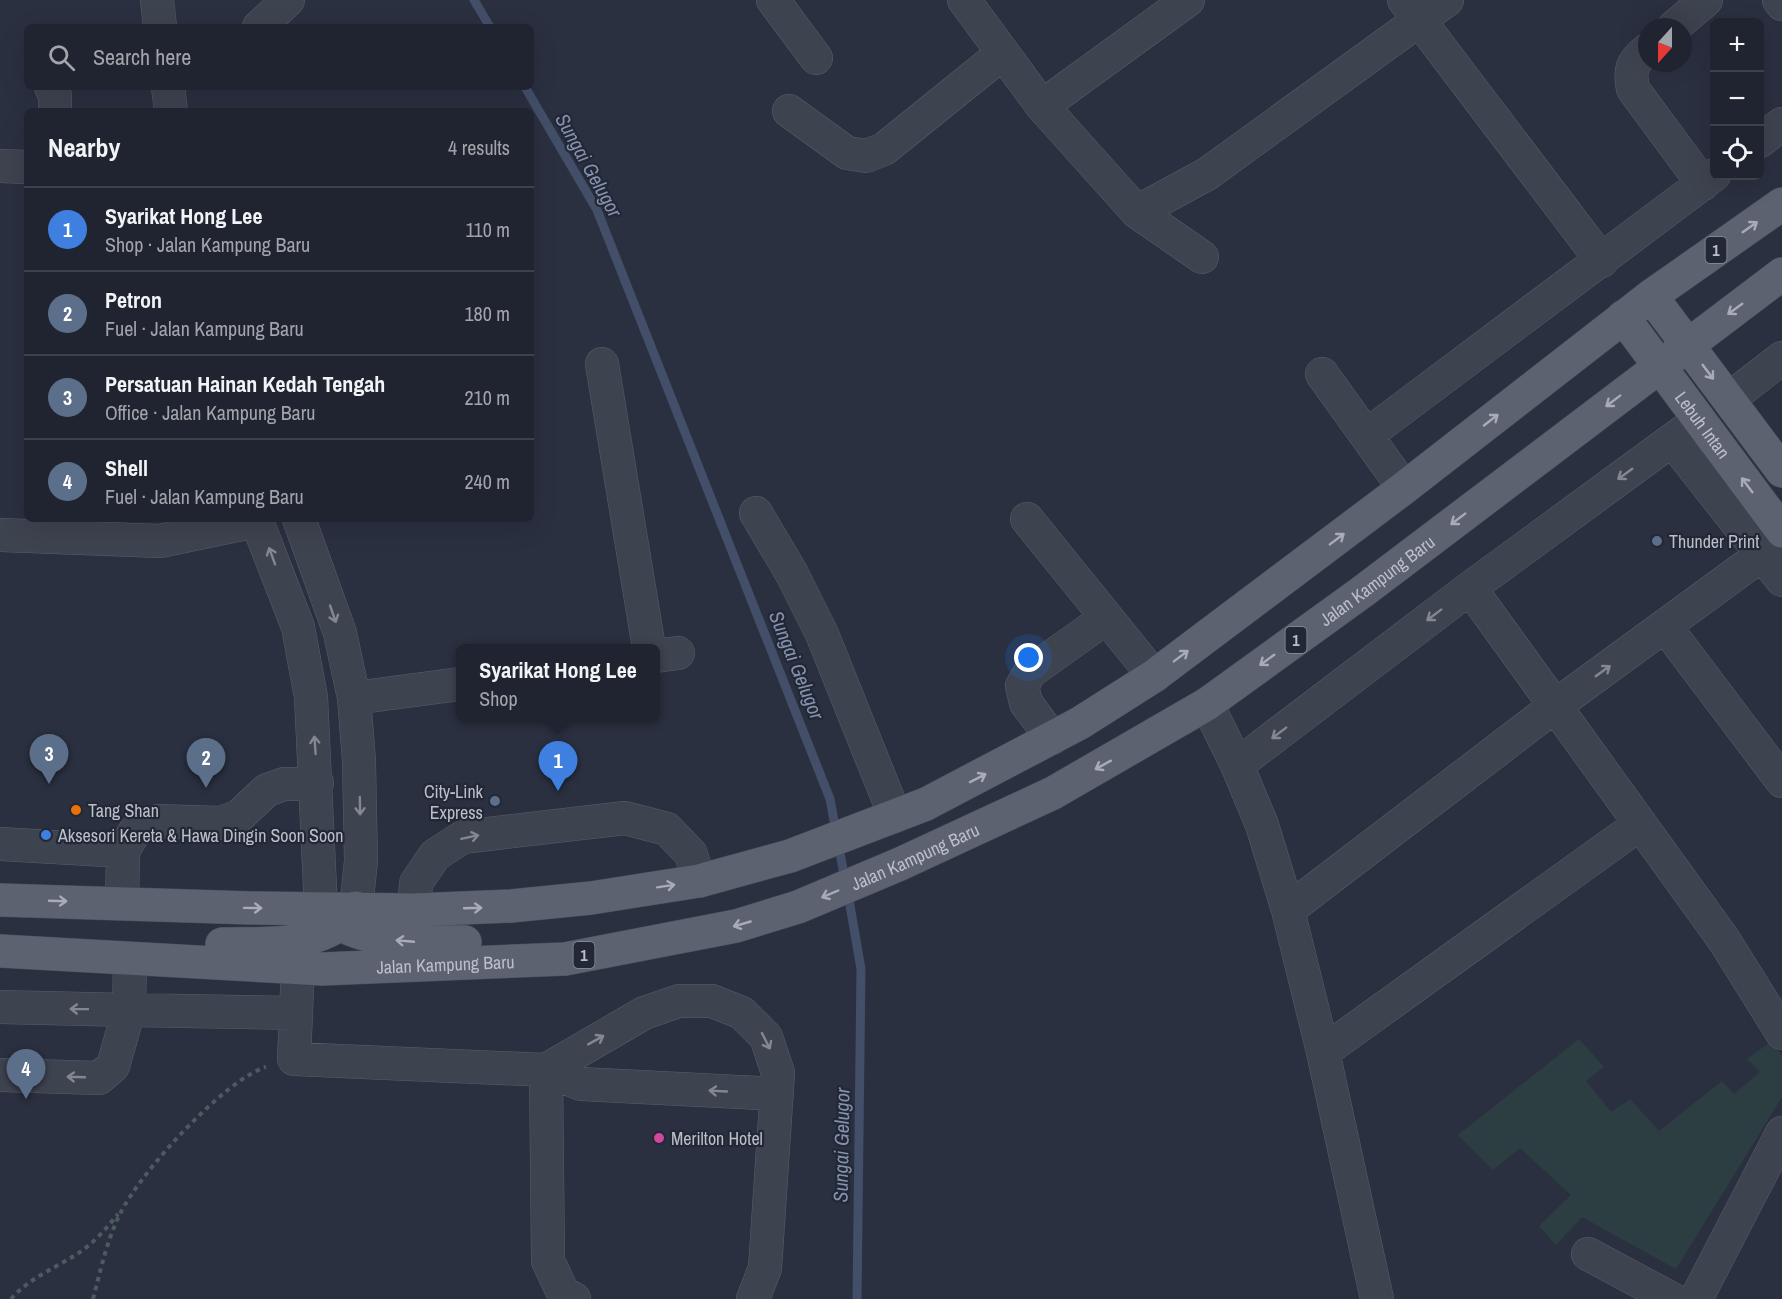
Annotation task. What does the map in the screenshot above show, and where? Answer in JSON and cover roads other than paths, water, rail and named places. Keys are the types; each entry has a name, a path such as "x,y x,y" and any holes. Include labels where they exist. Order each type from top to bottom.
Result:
{"main road":[{"name":"1","path":"0,900 122,903 339,914 568,901 699,881 790,856 884,803 926,804 1052,738 1154,676 1404,488 1623,317 1782,204"},
{"name":"1","path":"1687,344 1782,274"},
{"name":"Lebuh Intan","path":"1651,296 1782,471"},
{"name":"Lebuh Intan","path":"1623,317 1698,421 1776,542"},
{"name":"Jalan Kampung Baru","path":"0,951 298,968 364,968 565,959 736,926 798,907 900,864 1053,793 1207,704 1362,592 1687,344"},
{"path":"115,958 134,950 290,942 321,934 339,914 396,941 499,942 540,946 565,959"}],"street":[{"path":"157,0 160,24"},
{"path":"262,24 288,0"},
{"path":"773,0 816,58"},
{"path":"964,0 1042,106 1137,212 1202,257"},
{"path":"1137,212 1207,174 1412,10 1447,0"},
{"path":"1685,18 1706,0"},
{"path":"1779,0 1782,4"},
{"path":"1042,106 1177,3"},
{"path":"1412,10 1602,261"},
{"path":"789,111 847,153 866,156 884,149 1003,53"},
{"path":"1367,435 1709,180 1633,88 1629,73 1638,57"},
{"path":"52,90 55,108"},
{"path":"168,90 171,108"},
{"path":"1764,138 1782,124"},
{"path":"0,166 24,167"},
{"path":"1729,399 1782,358"},
{"path":"602,364 659,644"},
{"path":"1322,374 1404,488"},
{"path":"1238,765 1470,588 1698,421"},
{"path":"1672,440 1776,542 1782,580"},
{"path":"756,513 792,574 822,634 884,803"},
{"path":"1027,519 1154,676"},
{"path":"0,535 160,541 247,522"},
{"path":"257,522 298,627 311,697 317,783 339,914"},
{"path":"300,522 340,633 354,698 359,761 361,861 339,914"},
{"path":"1288,910 1555,706 1776,542"},
{"path":"1470,588 1724,940 1782,1033"},
{"path":"1052,738 1026,703 1022,686 1030,672 1106,618"},
{"path":"1665,626 1782,781"},
{"path":"354,698 456,685"},
{"path":"1207,704 1238,765 1262,825 1288,910 1323,1052 1377,1299"},
{"path":"122,903 123,851 135,831 157,820 221,823 239,816 267,790 284,784 317,783"},
{"path":"414,910 416,883 435,855 463,837 626,818 667,829 691,854 699,881"},
{"path":"1323,1052 1640,824"},
{"path":"0,844 123,851"},
{"path":"0,1075 99,1078 113,1066 129,1010 115,958"},
{"path":"298,968 294,1059 546,1070 581,1084 777,1094"},
{"path":"546,1070 644,1013 679,1001 712,1001 742,1013 766,1037 778,1073 777,1094 765,1268 753,1299"},
{"path":"0,1007 296,1014"},
{"path":"546,1070 548,1261 563,1293 574,1299"},
{"path":"1696,1299 1782,1133"},
{"path":"1588,1254 1672,1299"}],"waterway":[{"name":"Sungai Gelugor","path":"474,0 488,24"},
{"name":"Sungai Gelugor","path":"527,90 597,210 830,799 845,880"},
{"name":"Sungai Gelugor","path":"848,894 861,969 857,1299"}],"place":[{"name":"Thunder Print","path":"1657,541"},
{"name":"Persatuan Hainan Kedah Tengah","path":"49,784"},
{"name":"Petron","path":"206,788"},
{"name":"Syarikat Hong Lee","path":"558,791"},
{"name":"City-Link Express","path":"495,801"},
{"name":"Tang Shan","path":"76,810"},
{"name":"Aksesori Kereta & Hawa Dingin Soon Soon","path":"46,835"},
{"name":"Shell","path":"26,1099"},
{"name":"Merilton Hotel","path":"659,1138"}]}
